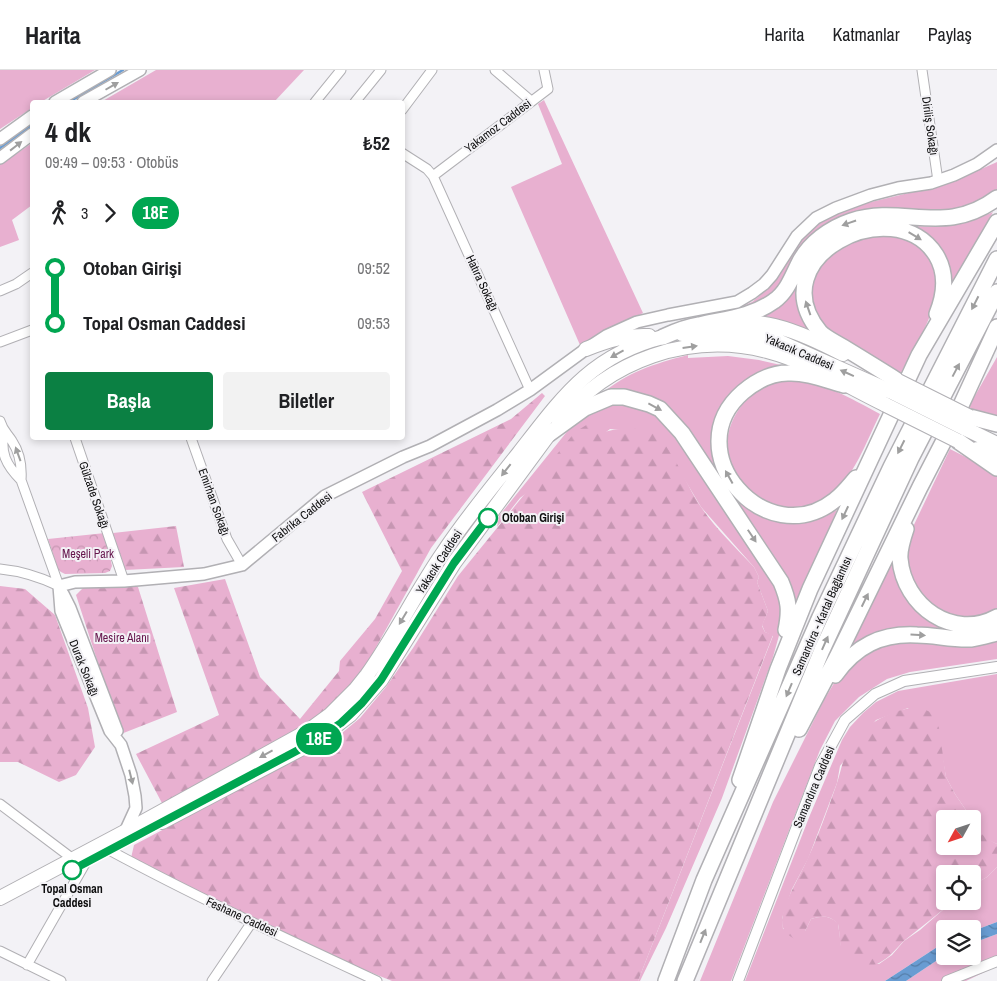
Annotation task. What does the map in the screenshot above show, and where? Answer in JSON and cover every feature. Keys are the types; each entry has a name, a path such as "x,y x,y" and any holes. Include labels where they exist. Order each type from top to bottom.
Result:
{"highway":[{"path":"663,337 699,325 722,322 755,312 777,300 791,282 799,262 808,250 834,228 877,216 951,218 976,211 997,198"},
{"path":"920,355 997,222"},
{"path":"704,880 778,669 810,589 920,355 942,302 944,284 942,265 931,248 919,237 907,231 886,228 871,229 838,241 816,258 808,271 804,285 805,300 812,320 822,334 892,393"},
{"name":"Samandıra - Kartal Bağlantısı","path":"666,981 704,880 820,617 891,467 997,259"},
{"name":"Samandıra - Kartal Bağlantısı","path":"684,981 822,650 947,386 997,292"},
{"path":"732,866 951,428 997,327"},
{"path":"972,383 997,341"},
{"path":"844,385 789,372 769,376 746,389 736,398 722,424 719,436 726,473 741,494 758,507 787,515 813,512 835,500 846,489 875,450"},
{"path":"549,434 585,408 612,398 624,397 649,404 660,409 672,420 781,582 788,600 790,612 778,669"},
{"path":"964,429 997,424"},
{"path":"964,429 997,468"},
{"path":"920,487 903,536 900,558 905,581 913,598 921,607 951,623 979,623 997,617"},
{"path":"803,721 844,663 862,646 889,636 917,635 972,639 997,633"}],"main road":[{"path":"58,100 110,70"},
{"path":"87,100 140,70"},
{"path":"0,139 30,117"},
{"path":"0,158 30,136"},
{"name":"Fabrika Caddesi","path":"58,586 75,582 124,581 204,574 242,565 325,496 402,457 430,446 497,410 530,390 606,336 637,322 737,302 764,284 772,275 796,236 816,218 836,208 871,195 898,188 938,182 977,164 997,150"},
{"path":"722,322 750,322 789,330 805,336 892,393 997,444"},
{"name":"Yakacık Caddesi","path":"0,909 125,832 308,730 330,714 356,690 443,553 562,398 586,375 607,359 635,345 663,337 696,332 753,334 770,338 892,393"},
{"path":"586,349 614,338 635,336 663,337"},
{"name":"Yakacık Caddesi","path":"0,898 80,860 109,850 309,744 328,733 350,715 381,680 454,563 549,434 580,399 610,375 634,362 668,351 713,345 745,347 767,351 793,360 844,385 892,393"},
{"path":"892,393 964,429 997,458"},
{"path":"964,429 997,432"},
{"name":"Durak Sokağı","path":"58,586 70,608 111,714 131,775 136,808 125,832"}],"street":[{"path":"317,100 341,70"},
{"path":"357,100 381,70"},
{"path":"405,106 432,70"},
{"path":"494,70 531,101"},
{"name":"Yakamoz Caddesi","path":"433,176 548,89 544,70"},
{"name":"Diriliş Sokağı","path":"922,70 938,182"},
{"path":"405,155 433,176"},
{"name":"Hatıra Sokağı","path":"433,176 530,390"},
{"path":"0,291 16,284 30,274"},
{"path":"0,342 30,331"},
{"name":"Durak Sokağı","path":"0,421 4,432 12,441 19,454 22,467 21,480 58,586"},
{"name":"Durak Sokağı","path":"4,432 1,444 6,462 21,480"},
{"name":"Gülzade Sokağı","path":"76,440 124,581"},
{"name":"Emirhan Sokağı","path":"193,440 227,539 242,565"},
{"path":"0,569 14,570 58,586"},
{"name":"Samandıra Caddesi","path":"738,981 820,766 845,720 875,694 904,681 997,667"},
{"path":"0,804 80,860 27,965"},
{"name":"Feshane Caddesi","path":"109,850 217,907 377,981"},
{"path":"212,981 252,922"},
{"path":"1,954 61,981"},
{"path":"947,981 997,961"}],"green space":[{"path":"0,70 95,70 44,100 30,100 30,109 0,129"},
{"path":"156,70 304,70 276,100 104,100"},
{"path":"544,100 643,313 580,345 511,187 562,164 538,104"},
{"path":"30,144 30,206 12,220 19,240 0,247 0,165"},
{"path":"997,162 997,190 973,209 944,213 873,210 832,221 801,247 776,295 739,313 738,308 752,302 769,288 780,275 796,245 814,226 832,214 863,204 950,183"},
{"path":"993,212 952,285 948,266 941,251 930,238 914,226 955,224 974,220"},
{"path":"890,235 907,239 920,248 934,269 936,284 935,299 930,315 901,373 847,344 828,331 812,307 811,284 820,265 840,248 855,241 874,236"},
{"path":"800,278 815,335 753,320"},
{"path":"688,355 688,358 728,356 759,360 794,368 741,389 717,463 721,478 692,435 670,409 600,395 621,380 641,370"},
{"path":"997,357 997,419 985,417 968,408"},
{"path":"785,380 823,386 880,414 859,459 838,490 823,501 809,507 793,509 769,505 736,480 730,464 727,443 732,423 742,405 760,389"},
{"path":"542,393 545,396 431,548 369,660 344,695 315,720 163,805 136,754 219,715 174,588 225,579 260,677 300,719 339,671 340,661 375,619 402,571 362,492 511,419"},
{"path":"609,404 639,405 666,422 762,561 782,602 780,632 773,657 722,798 666,928 640,981 638,981 773,636 765,632 762,625 768,611 757,582 759,577 754,567 701,507 663,443 622,430 610,429 520,498 497,527 499,516 578,418"},
{"path":"588,424 602,433 613,430 636,429 654,433 660,439 667,447 707,515 754,567 759,577 757,582 768,611 762,626 765,632 773,635 638,981 392,981 279,935 131,858 134,845 336,738 360,718 386,687 413,648 458,576 575,432"},
{"path":"950,449 997,473 997,612 983,617 967,619 950,616 921,598 905,562 911,531"},
{"path":"735,499 761,516 780,522 801,523 812,521 837,510 795,610 791,586 778,562"},
{"path":"176,526 184,567 125,570 113,533"},
{"name":"Meşeli Park","path":"105,533 112,566 110,571 105,573 65,574 58,569 48,539"},
{"path":"893,558 895,575 901,590 904,590 931,619 997,622 997,628 973,634 945,632 849,650"},
{"path":"0,586 25,589 55,615 88,708 95,747 76,775 59,782 18,762 0,762"},
{"name":"Mesire Alanı","path":"84,587 138,587 177,712 121,734 76,595"},
{"path":"997,638 997,659 910,672 887,679 859,697 835,721 820,750 731,981 700,981 773,802 824,700 843,668 883,644 909,640"},
{"path":"997,674 997,844 986,839 981,833 981,810 966,810 955,794 946,777 943,760 908,708 876,720 840,766 837,783 808,859 792,889 782,918 783,929 805,931 811,919 828,917 838,923 841,946 865,963 879,964 892,955 904,941 943,910 981,910 981,880 997,867 997,922 981,928 981,920 936,920 936,948 885,981 745,981 810,815 842,740 850,727 863,713 876,702 898,691"},
{"path":"920,707 932,713 939,728 946,777 966,810 936,810 936,855 981,855 981,832 989,840 997,844 997,867 981,880 981,865 936,865 936,910 942,910 905,940 887,958 879,963 864,964 844,954 841,947 838,924 835,921 822,917 811,919 805,931 796,940 784,930 782,924 783,913 819,833 848,749 862,731 877,720 894,712"},
{"path":"997,934 997,966 966,981 906,981 936,961 936,965 981,965 981,940"}],"water":[{"path":"997,922 997,934 981,940 981,928"},
{"path":"936,948 936,961 906,981 885,981"}],"waterway":[{"path":"72,100 123,70"},
{"path":"0,148 30,126"}],"bus line":[{"name":"18E","path":"72,870 302,748 341,723 362,703 381,680 454,563 488,518"}],"place":[{"name":"Otoban Girişi","path":"488,518"},
{"name":"Topal Osman Caddesi","path":"72,870"}]}
